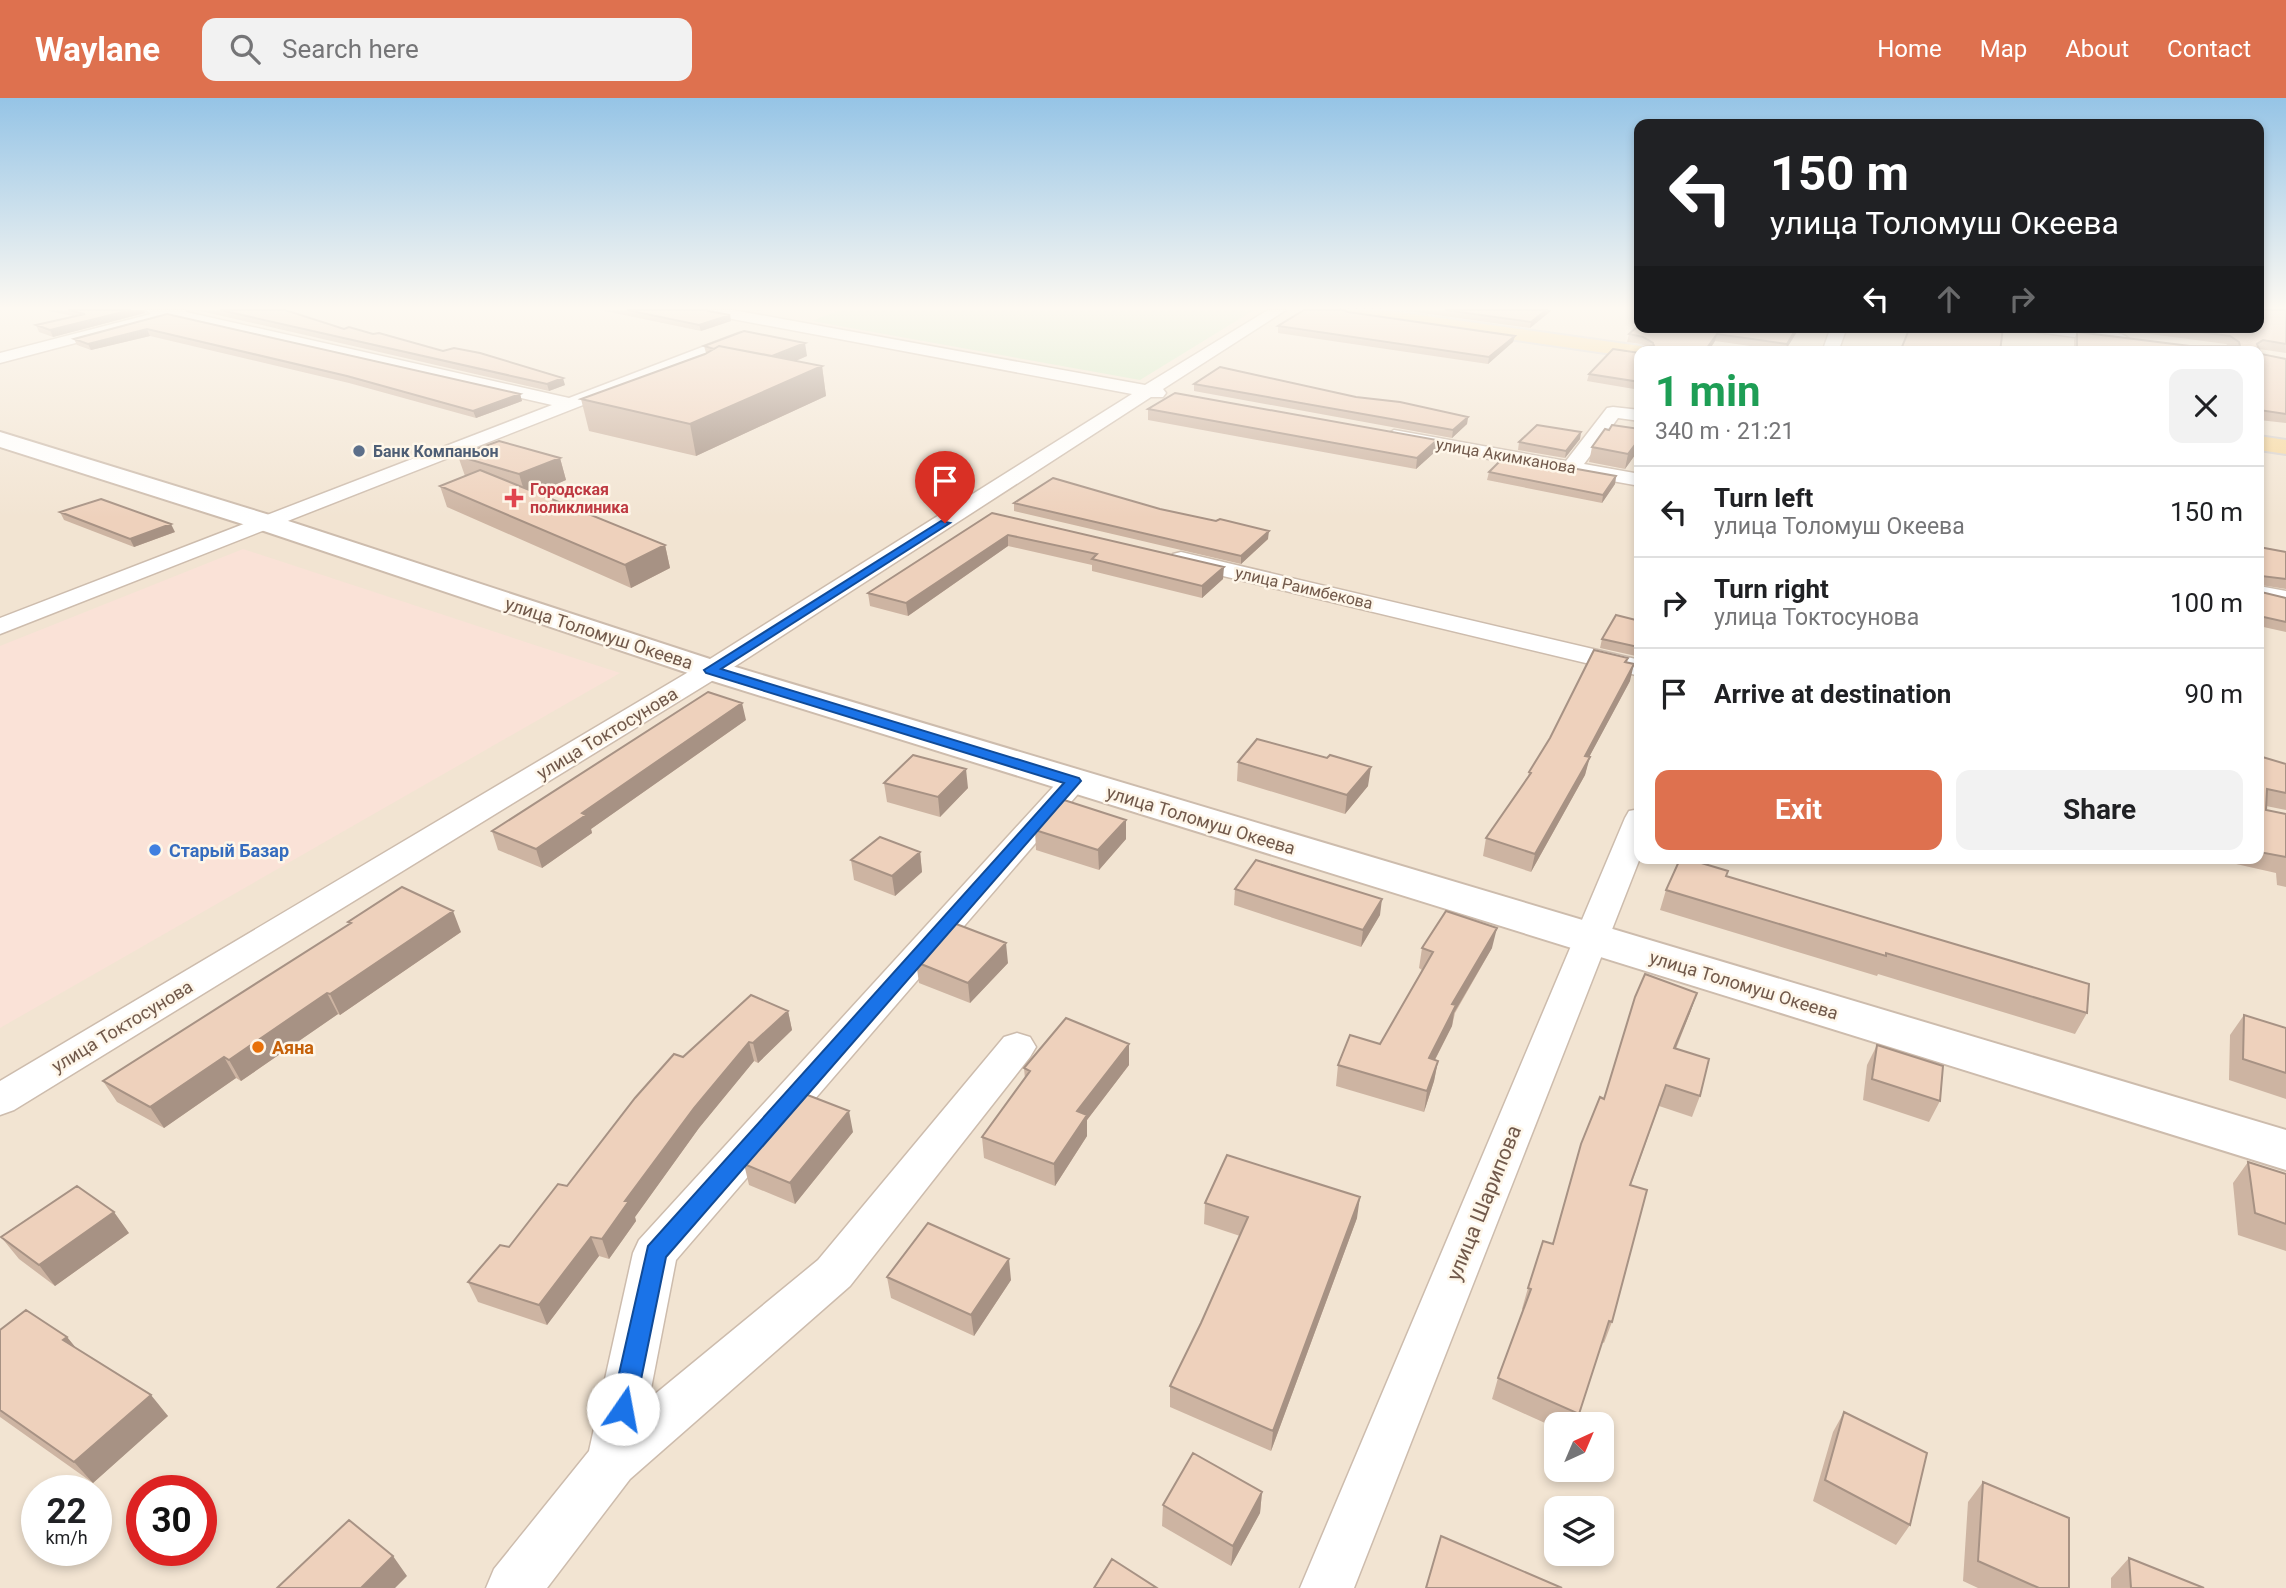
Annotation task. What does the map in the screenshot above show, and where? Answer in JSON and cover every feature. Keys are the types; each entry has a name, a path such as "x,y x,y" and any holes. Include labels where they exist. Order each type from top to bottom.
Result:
{"main road":[{"path":"2264,444 2286,447"}],"street":[{"path":"465,380 570,404"},
{"path":"0,627 634,380"},
{"path":"1084,380 1173,396"},
{"name":"улица Токтосунова","path":"0,1100 710,670 968,509 1165,380"},
{"path":"1571,468 1613,412 1634,415"},
{"name":"улица Акимканова","path":"1379,433 1634,479"},
{"name":"улица Толомуш Океева","path":"0,439 267,523 710,670 2286,1150"},
{"path":"968,509 995,515"},
{"name":"улица Раимбекова","path":"1156,553 1634,667"},
{"path":"2264,594 2286,597"},
{"path":"612,1462 655,1253 1073,781"},
{"name":"улица Шарипова","path":"1327,1588 1634,833"},
{"path":"513,1588 612,1462 834,1273 1017,1047"}],"shaded area":[{"path":"0,380 1634,380 1634,864 2264,864 2264,380 2286,380 2286,1588 0,1588"},
{"name":"Старый Базар","path":"243,549 620,673 0,1028 0,646"}],"building":[{"path":"360,380 456,380 520,394 473,411"},
{"path":"527,380 559,380 547,384"},
{"path":"635,380 791,380 690,424 581,399"},
{"path":"1201,380 1277,380 1468,417 1453,430 1194,384"},
{"path":"2264,380 2286,380 2286,414 2264,411"},
{"path":"1175,393 1437,440 1417,458 1148,409"},
{"path":"1537,425 1581,432 1566,451 1519,442"},
{"path":"1612,425 1634,428 1634,446 1628,454 1592,447 1605,429 1609,430"},
{"path":"499,441 560,458 519,474 458,456"},
{"path":"1505,456 1616,476 1603,495 1489,472"},
{"path":"480,470 665,545 625,565 440,486"},
{"path":"1053,478 1160,509 1269,531 1241,556 1014,503"},
{"path":"101,499 171,524 130,539 60,512"},
{"path":"992,513 1224,567 1202,586 1092,559 1097,554 1008,535 906,603 868,593"},
{"path":"2264,548 2286,552 2286,579 2264,576"},
{"path":"2264,593 2286,598 2286,622 2264,617"},
{"path":"1616,615 1634,620 1634,646 1602,639"},
{"path":"1594,650 1628,658 1625,662 1634,664 1585,756 1590,757 1535,854 1486,838 1531,773 1529,772 1550,738"},
{"path":"708,692 742,703 582,813 586,815 536,849 492,831"},
{"path":"1257,739 1371,767 1347,795 1238,762"},
{"path":"913,755 966,769 938,797 884,783"},
{"path":"2264,757 2286,764 2286,793 2267,789 2266,810 2286,814 2286,857 2264,853"},
{"path":"1064,800 1126,820 1098,850 1035,830"},
{"path":"880,837 920,852 892,876 851,860"},
{"path":"1256,860 1382,899 1363,930 1235,889"},
{"path":"1678,864 1705,864 1728,871 1726,876 2089,984 2087,1013 1886,953 1886,956 1666,890"},
{"path":"402,887 453,911 229,1060 224,1057 150,1107 103,1081 351,923 348,922"},
{"path":"1446,911 1497,928 1452,1004 1456,1005 1429,1058 1438,1061 1427,1091 1338,1065 1350,1035 1380,1044 1433,952 1422,948"},
{"path":"951,922 1006,943 968,983 916,962"},
{"path":"1645,974 1697,993 1674,1048 1709,1059 1700,1096 1666,1085 1630,1185 1647,1190 1612,1322 1609,1321 1580,1412 1574,1412 1498,1378 1531,1289 1528,1288 1543,1241 1553,1244 1581,1144 1600,1097 1604,1099 1635,997"},
{"path":"751,995 788,1011 753,1043 749,1042 694,1108 625,1201 629,1201 602,1239 591,1237 539,1305 468,1282 500,1245 509,1247 558,1184 567,1186 635,1098 674,1054 683,1057"},
{"path":"2244,1015 2286,1028 2286,1073 2243,1059"},
{"path":"1066,1018 1129,1044 1077,1111 1087,1115 1054,1164 982,1137 1030,1071 1024,1068"},
{"path":"1877,1045 1943,1066 1940,1101 1872,1079"},
{"path":"805,1094 849,1111 790,1183 744,1164"},
{"path":"1227,1155 1360,1197 1273,1431 1170,1386 1248,1217 1205,1203"},
{"path":"2248,1162 2286,1174 2286,1224 2255,1213"},
{"path":"77,1186 114,1212 39,1265 1,1237"},
{"path":"928,1223 1009,1259 971,1315 887,1277"},
{"path":"26,1310 67,1337 63,1340 151,1395 74,1462 0,1410 0,1330"},
{"path":"1844,1412 1927,1453 1910,1525 1825,1480"},
{"path":"1193,1453 1262,1492 1233,1546 1163,1505"},
{"path":"1983,1482 2069,1518 2069,1588 2039,1588 1978,1561"},
{"path":"349,1520 393,1556 361,1588 277,1588"},
{"path":"1441,1536 1562,1588 1426,1588"},
{"path":"2129,1558 2204,1588 2131,1588"},
{"path":"1112,1559 1157,1588 1094,1588"}],"place":[{"name":"Банк Компаньон","path":"359,451"},
{"name":"Городская поликлиника","path":"514,498"},
{"name":"Старый Базар","path":"155,850"},
{"name":"Аяна","path":"258,1047"}],"route":[{"path":"623,1409 655,1253 1073,781 710,670 945,523"}]}
